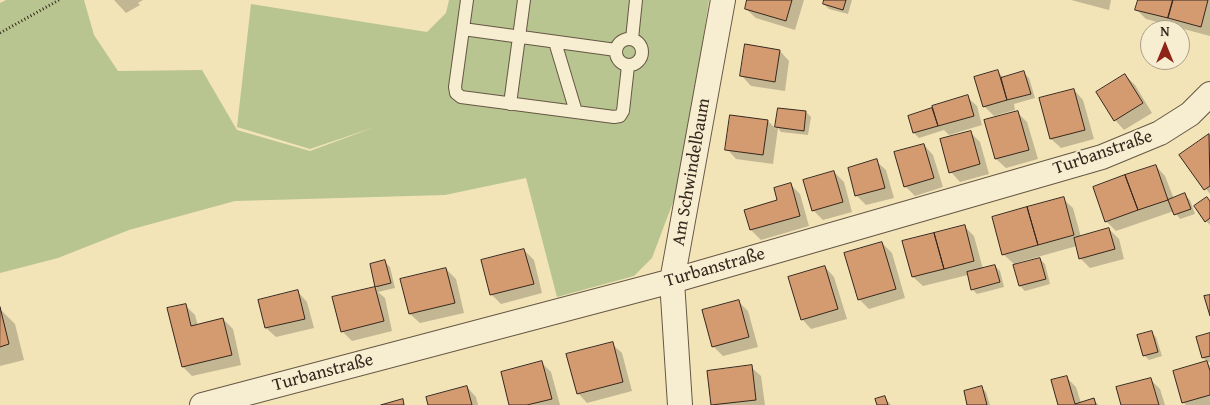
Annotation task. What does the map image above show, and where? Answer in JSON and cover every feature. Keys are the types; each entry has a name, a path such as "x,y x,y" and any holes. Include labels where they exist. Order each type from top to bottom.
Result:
{"street":[{"name":"Am Schwindelbaum","path":"680,405 672,281 723,0"},
{"name":"Turbanstraße","path":"202,405 672,281 1102,157 1160,134 1190,114 1210,94"}],"lane":[{"path":"467,0 455,87 456,93 461,97 614,117 620,116 623,111 628,66"},
{"path":"510,104 524,0"},
{"path":"632,39 636,0"},
{"path":"463,30 616,50"},
{"path":"632,39 640,44 643,54 636,64 628,66 620,62 616,50 621,42 632,39"},
{"path":"555,42 576,112"}],"path":[{"path":"0,33 59,0"}],"green space":[{"path":"6,0 84,0 94,35 118,71 202,70 237,130 310,151 375,127 310,149 237,127 251,4 427,32 446,13 449,0 709,0 681,181 652,258 634,276 557,297 526,178 445,195 235,201 129,230 58,258 0,273 0,3"}],"building":[{"path":"747,0 792,0 786,21 745,9"},
{"path":"824,0 846,0 843,10 823,4"},
{"path":"1138,0 1173,0 1168,18 1135,10"},
{"path":"1173,0 1208,0 1201,27 1190,24 1190,20 1168,18"},
{"path":"745,44 780,50 775,82 740,76"},
{"path":"998,70 1007,100 983,107 974,77"},
{"path":"1024,71 1031,94 1007,100 1001,78"},
{"path":"1125,74 1143,103 1114,121 1096,92"},
{"path":"1074,89 1085,130 1050,139 1039,98"},
{"path":"968,95 974,116 938,126 932,106"},
{"path":"778,108 806,111 804,131 775,127"},
{"path":"932,108 938,126 913,133 908,116"},
{"path":"1018,111 1029,150 995,159 984,120"},
{"path":"730,115 768,120 763,155 725,150"},
{"path":"971,131 980,164 949,173 940,139"},
{"path":"1209,134 1210,186 1204,190 1179,155"},
{"path":"924,144 934,178 904,187 894,152"},
{"path":"877,159 885,188 855,196 848,168"},
{"path":"1156,165 1168,200 1138,210 1125,175"},
{"path":"834,171 843,202 812,211 803,180"},
{"path":"1125,175 1138,210 1105,222 1093,187"},
{"path":"791,183 800,216 750,230 744,210 777,200 774,188"},
{"path":"1185,193 1191,209 1174,215 1168,200"},
{"path":"1064,197 1074,235 1038,245 1027,207"},
{"path":"1207,197 1210,201 1210,218 1205,222 1194,206"},
{"path":"1027,207 1038,245 1002,255 992,217"},
{"path":"965,225 974,261 944,269 934,233"},
{"path":"1109,228 1115,249 1079,259 1074,238"},
{"path":"934,233 944,269 912,277 902,241"},
{"path":"882,242 896,289 858,300 844,253"},
{"path":"524,249 534,284 490,295 481,260"},
{"path":"1040,258 1046,279 1019,286 1013,265"},
{"path":"385,260 391,283 375,287 370,264"},
{"path":"995,265 1000,282 971,290 967,272"},
{"path":"825,266 838,309 801,320 788,277"},
{"path":"446,268 455,303 409,314 400,279"},
{"path":"375,287 384,321 341,332 332,297"},
{"path":"298,290 305,319 265,328 258,300"},
{"path":"1210,295 1210,316 1204,296"},
{"path":"739,300 749,337 712,347 702,310"},
{"path":"186,304 191,326 223,318 232,355 182,367 167,308"},
{"path":"0,307 9,344 0,347"},
{"path":"1152,331 1158,352 1143,356 1137,335"},
{"path":"1210,333 1210,356 1202,358 1196,337"},
{"path":"613,342 623,382 577,394 566,354"},
{"path":"542,361 552,399 527,405 509,405 501,372"},
{"path":"1207,361 1210,371 1210,395 1182,403 1173,371"},
{"path":"752,365 756,400 711,405 707,371"},
{"path":"1067,376 1075,404 1094,398 1096,405 1058,405 1051,380"},
{"path":"1151,378 1159,405 1121,405 1116,387"},
{"path":"467,386 472,405 428,405 426,397"},
{"path":"982,386 987,405 967,405 964,391"},
{"path":"885,396 888,405 877,405 875,399"},
{"path":"403,399 404,405 381,405"}]}
